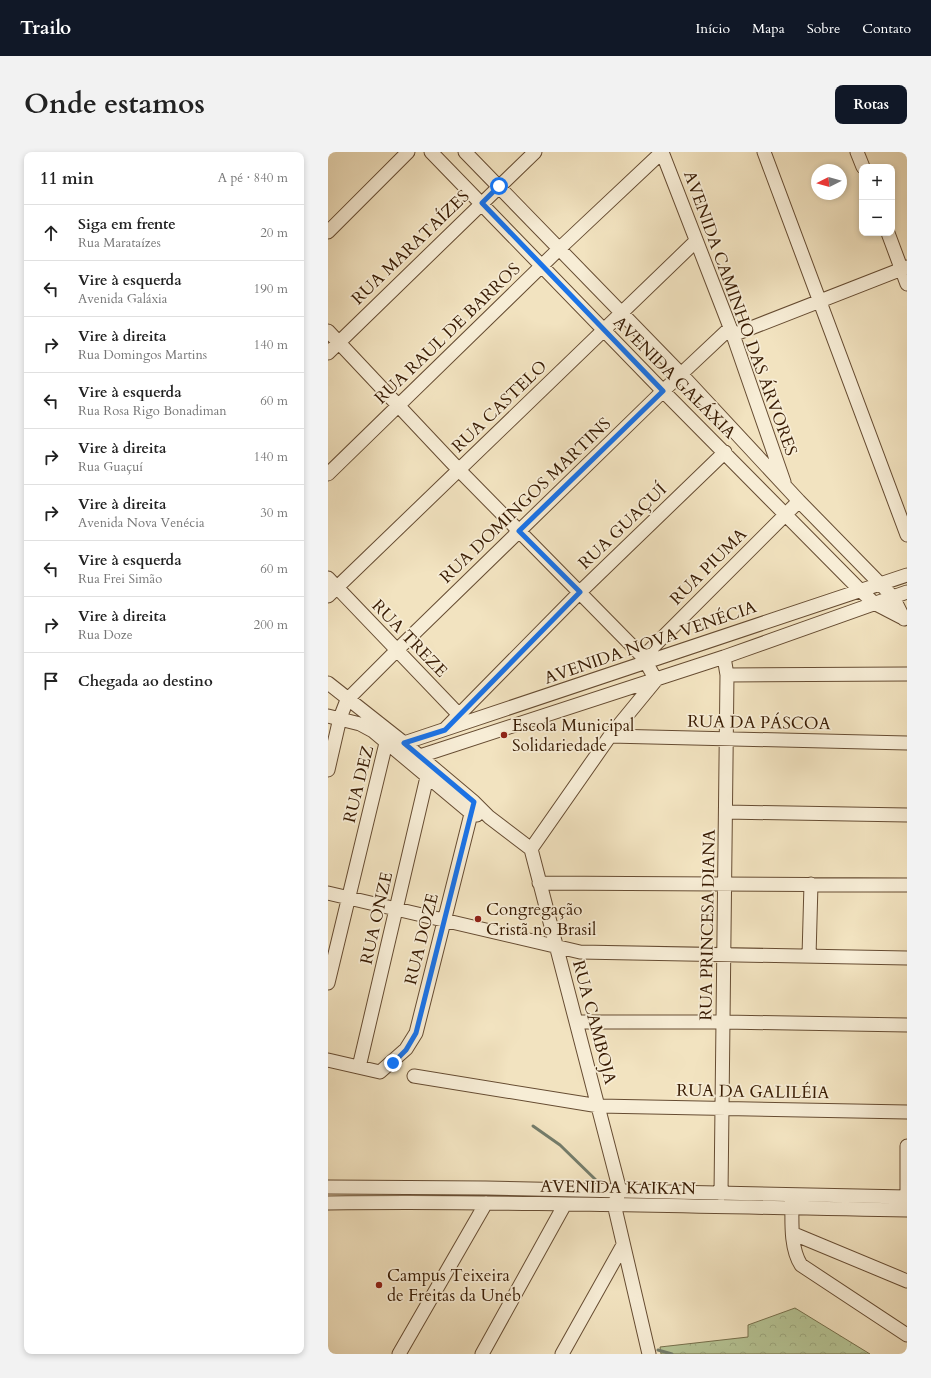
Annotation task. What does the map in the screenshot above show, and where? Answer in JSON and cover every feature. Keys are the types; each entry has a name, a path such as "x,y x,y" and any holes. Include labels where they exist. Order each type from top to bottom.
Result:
{"street":[{"path":"328,232 408,152"},
{"name":"AVENIDA GALÁXIA","path":"431,152 482,203 603,330 860,590 874,603 904,620"},
{"name":"AVENIDA GALÁXIA","path":"465,152 560,248 620,314 681,374 799,501 879,584 899,602"},
{"name":"RUA MARATAÍZES","path":"328,353 499,186 536,152"},
{"name":"AVENIDA CAMINHO DAS ÁRVORES","path":"662,152 732,332 786,487"},
{"name":"RUA RAUL DE BARROS","path":"328,474 560,248 662,152"},
{"path":"764,152 821,300 907,535"},
{"path":"857,152 862,164"},
{"path":"889,236 904,268 907,284"},
{"name":"RUA CASTELO","path":"331,587 459,470 696,241"},
{"path":"732,332 904,268"},
{"path":"328,331 459,470 645,659 656,680"},
{"name":"RUA DOMINGOS MARTINS","path":"347,700 663,391 681,374 732,332"},
{"name":"RUA GUAÇUÍ","path":"462,718 580,592 725,452"},
{"name":"RUA PIUMA","path":"645,659 799,501"},
{"name":"AVENIDA NOVA VENÉCIA","path":"404,743 445,730 462,718 490,714 645,659 736,632 907,575"},
{"name":"RUA TREZE","path":"331,587 397,650 462,718"},
{"path":"420,756 656,680 874,603 899,602 907,592"},
{"path":"899,602 904,620"},
{"path":"736,632 744,650"},
{"name":"RUA PRINCESA DIANA","path":"722,1194 727,740 727,675 724,657"},
{"path":"727,675 907,674"},
{"path":"328,684 390,739 426,777 472,808 489,817 531,849 610,736 656,680"},
{"path":"328,770 334,717 347,700"},
{"path":"490,714 495,732"},
{"path":"334,717 360,724 390,739 404,743 420,756 472,808"},
{"name":"RUA DA PÁSCOA","path":"610,736 727,740 907,743"},
{"name":"RUA DEZ","path":"328,983 348,898 390,739"},
{"name":"RUA ONZE","path":"359,1067 426,777"},
{"name":"RUA DOZE","path":"359,1067 380,1072 406,1050 416,1033 472,808"},
{"path":"726,812 907,815"},
{"name":"RUA CAMBOJA","path":"531,849 599,1106 617,1198 623,1245 646,1352"},
{"path":"539,883 907,885"},
{"path":"809,956 811,884"},
{"path":"328,893 580,952 907,958"},
{"path":"576,1022 724,1022 907,1025"},
{"path":"328,1060 359,1067"},
{"name":"RUA DA GALILÉIA","path":"414,1076 599,1106 907,1112"},
{"path":"907,1146 907,1197"},
{"name":"AVENIDA KAIKAN","path":"328,1187 617,1198 717,1208 907,1210"},
{"name":"AVENIDA KAIKAN","path":"328,1203 565,1204 617,1198 722,1194 907,1197"},
{"path":"792,1195 795,1257 801,1266 907,1335"},
{"path":"399,1354 486,1203"},
{"path":"482,1354 565,1204"},
{"path":"794,1234 907,1281"},
{"path":"562,1354 623,1245"}],"green space":[{"path":"795,1308 870,1354 661,1354 660,1347 748,1337 748,1325"}],"waterway":[{"path":"533,1126 560,1145 599,1183"},
{"path":"658,1350 672,1354"}],"place":[{"name":"Escola Municipal Solidariedade","path":"504,735"},
{"name":"Congregação Cristã no Brasil","path":"478,919"},
{"name":"Campus Teixeira de Freitas da Uneb","path":"379,1285"}],"route":[{"path":"393,1063 406,1050 416,1033 474,802 404,743 445,730 580,592 519,531 663,391 482,203 499,186"}]}
